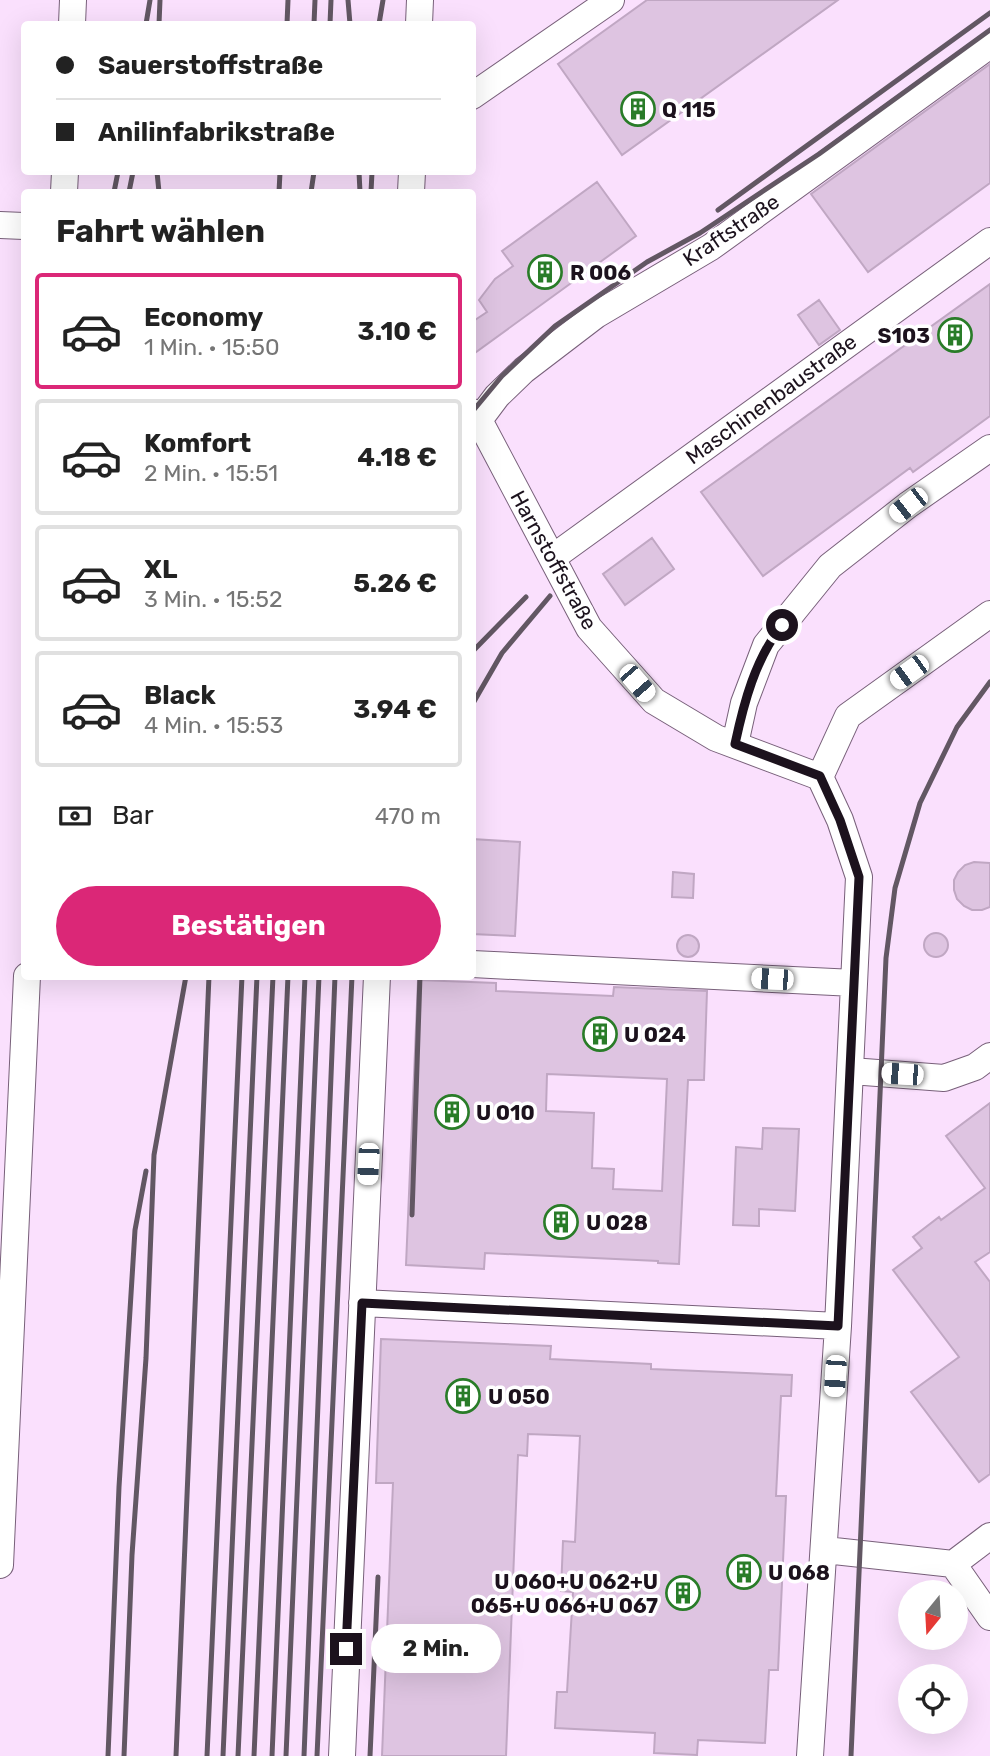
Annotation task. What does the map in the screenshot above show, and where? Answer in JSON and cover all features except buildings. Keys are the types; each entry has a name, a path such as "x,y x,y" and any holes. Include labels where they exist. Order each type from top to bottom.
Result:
{"street":[{"path":"72,21 73,0"},
{"path":"419,21 421,0"},
{"path":"476,93 611,0"},
{"name":"Kraftstraße","path":"476,416 524,370 596,315 711,247 990,45"},
{"path":"0,225 21,226"},
{"name":"Maschinenbaustraße","path":"552,558 990,241"},
{"name":"Harnstoffstraße","path":"476,416 589,628 653,701 716,738 820,776"},
{"path":"735,744 744,703 766,645 830,566 908,505 990,448"},
{"path":"810,1756 838,1326 859,877 840,820 820,776 848,716 990,614"},
{"path":"476,964 854,983"},
{"path":"0,1564 4,1405 27,980"},
{"path":"342,1756 377,980"},
{"path":"851,1071 944,1078 975,1067 990,1056"},
{"path":"362,1303 838,1326"},
{"path":"825,1550 953,1564 990,1536"},
{"path":"953,1564 990,1617"}],"shaded area":[{"path":"0,0 990,0 990,1756 0,1756"}],"railway":[{"path":"146,21 150,0"},
{"path":"159,21 160,0"},
{"path":"287,21 288,0"},
{"path":"314,21 315,0"},
{"path":"330,21 331,0"},
{"path":"348,0 350,21"},
{"path":"380,21 383,0"},
{"path":"718,210 990,13"},
{"path":"476,407 502,376 555,326 647,262 700,233 819,154 990,30"},
{"path":"115,189 117,175"},
{"path":"130,189 132,175"},
{"path":"157,175 159,189"},
{"path":"279,189 280,175"},
{"path":"311,189 314,175"},
{"path":"359,175 360,189"},
{"path":"371,189 372,175"},
{"path":"476,698 502,653 550,596"},
{"path":"476,648 526,597"},
{"path":"851,1756 886,958 895,888 920,803 957,727 990,682"},
{"path":"124,1756 132,1555 146,1358 154,1155 185,980"},
{"path":"176,1756 209,980"},
{"path":"207,1756 242,980"},
{"path":"223,1756 257,980"},
{"path":"238,1756 273,980"},
{"path":"254,1756 288,980"},
{"path":"272,1756 305,980"},
{"path":"286,1756 319,980"},
{"path":"304,1756 335,980"},
{"path":"317,1756 352,980"},
{"path":"412,1215 420,980"},
{"path":"108,1756 119,1487 135,1230 146,1171"},
{"path":"370,1756 378,1577"}],"place":[{"name":"Q 115","path":"638,109"},
{"name":"R 006","path":"545,272"},
{"name":"S103","path":"955,335"},
{"name":"U 024","path":"600,1034"},
{"name":"U 010","path":"452,1112"},
{"name":"U 028","path":"561,1222"},
{"name":"U 050","path":"463,1396"},
{"name":"U 068","path":"744,1572"},
{"name":"U 060+U 062+U 065+U 066+U 067","path":"683,1593"}],"route":[{"path":"346,1649 362,1303 838,1326 859,877 840,820 820,776 735,744 744,703 766,645 782,625"}]}
